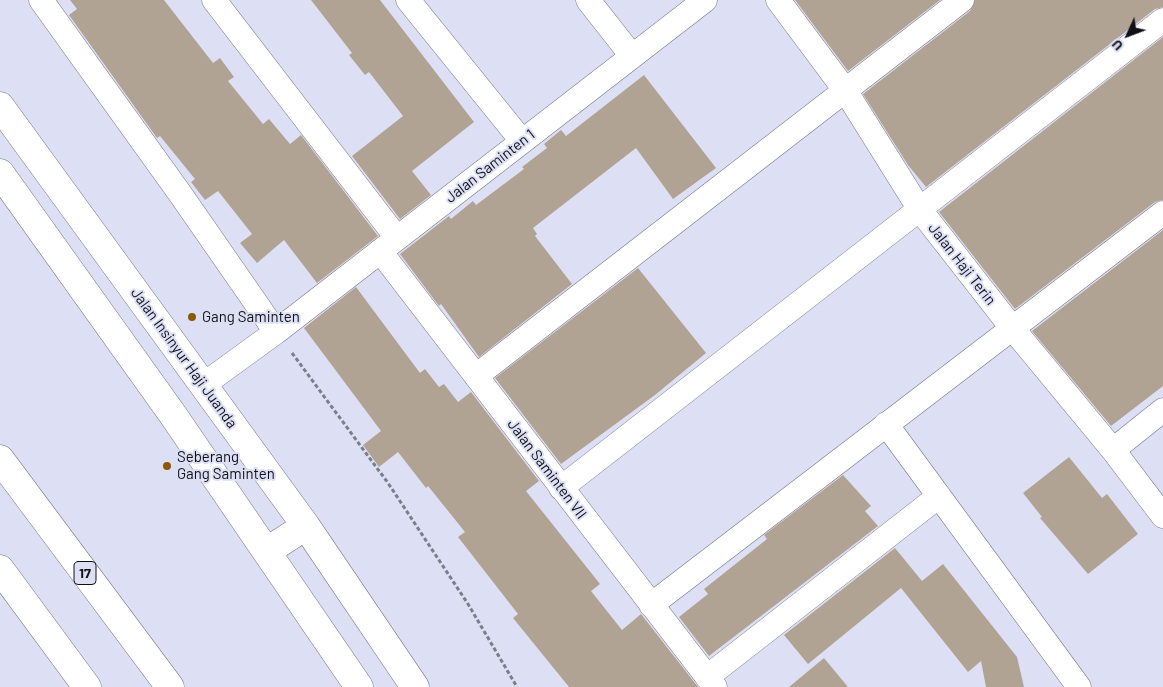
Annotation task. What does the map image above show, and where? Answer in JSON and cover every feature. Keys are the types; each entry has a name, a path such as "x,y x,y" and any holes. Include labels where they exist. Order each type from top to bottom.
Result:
{"highway":[{"name":"Jalan Insinyur Haji Juanda","path":"0,106 306,526 415,687"},
{"path":"0,173 267,551 359,687"},
{"name":"17","path":"0,459 170,687"},
{"path":"267,551 306,526"},
{"path":"0,570 87,687"}],"street":[{"path":"41,0 181,194 276,332"},
{"name":"Jalan Saminten VII","path":"214,0 389,244 476,376 711,682"},
{"path":"408,0 522,141"},
{"path":"588,0 632,56"},
{"name":"Jalan Saminten 1","path":"203,385 276,332 705,0"},
{"name":"Jalan Haji Terin","path":"778,0 845,90 920,210 1013,329 1113,450 1163,516"},
{"path":"476,376 962,0"},
{"path":"561,488 1163,20"},
{"path":"651,605 1163,213"},
{"path":"1113,450 1163,410"},
{"path":"886,424 1079,687"},
{"path":"711,682 939,496"}],"path":[{"path":"290,350 388,483 468,604 517,687"}],"building":[{"path":"70,0 164,0 213,63 220,58 234,77 228,81 263,124 269,119 290,144 301,135 378,236 317,283 284,240 257,263 240,243 252,234 218,191 205,200 191,182 195,179 160,136 157,138 69,15 77,9"},
{"path":"311,0 380,0 474,122 412,171 431,195 400,219 352,156 403,116 369,72 365,75 349,55 352,53"},
{"path":"795,0 940,0 848,71"},
{"path":"975,0 1163,0 1163,7 1155,9 926,187 908,165 863,94 970,11"},
{"path":"1163,37 1163,200 1155,202 1015,309 939,212"},
{"path":"644,75 716,168 673,199 636,148 533,228 537,234 535,236 572,284 479,357 441,304 439,306 400,254 449,216 451,219 473,201 476,205 524,169 522,167 547,148 544,144 561,130 566,136"},
{"path":"1163,230 1163,386 1111,426 1032,331"},
{"path":"638,268 706,353 655,395 561,464 495,378"},
{"path":"356,287 420,373 425,369 439,387 444,384 458,402 471,392 539,481 526,491 600,584 591,591 622,630 641,614 698,687 569,687 513,618 518,614 458,537 465,532 428,486 426,488 398,452 379,467 363,445 381,431 304,328"},
{"path":"1069,457 1102,498 1107,494 1138,534 1088,574 1040,518 1042,517 1023,493"},
{"path":"843,475 871,506 865,511 878,526 709,656 679,617 708,594 704,589 767,539 764,535"},
{"path":"895,548 922,581 943,564 1017,657 1024,687 986,687 981,661 968,672 901,588 808,664 784,635"},
{"path":"824,658 848,687 789,687"}],"place":[{"name":"Gang Saminten","path":"192,317"},
{"name":"Seberang Gang Saminten","path":"167,466"}]}
